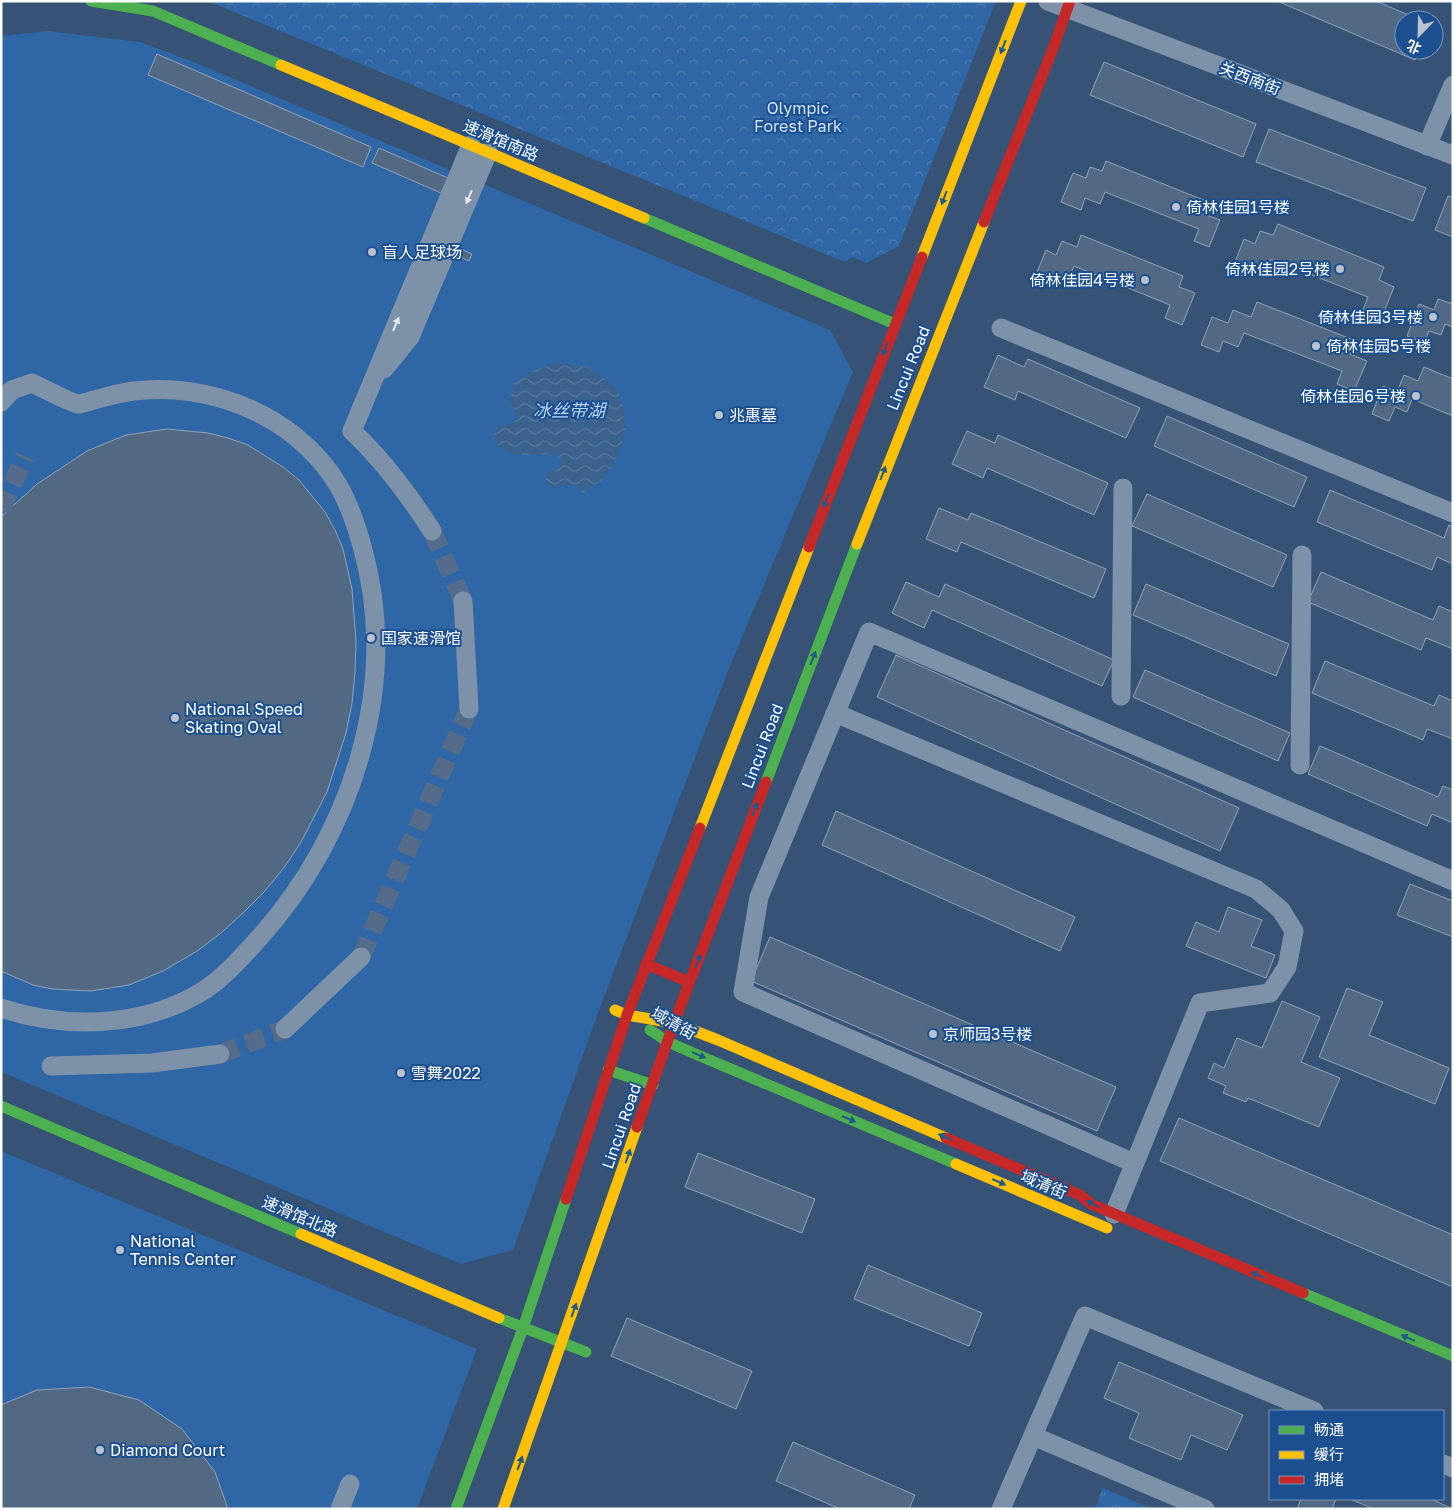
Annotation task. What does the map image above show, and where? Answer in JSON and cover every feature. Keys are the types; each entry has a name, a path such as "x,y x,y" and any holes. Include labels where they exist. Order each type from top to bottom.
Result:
{"main road":[{"name":"速滑馆南路","path":"91,1 153,11 895,324"},
{"name":"Lincui Road","path":"456,1509 506,1385 523,1328 547,1268 627,1014 1021,1"},
{"name":"Lincui Road","path":"503,1509 539,1395 562,1343 580,1281 674,1023 888,461 1051,55 1068,5"},
{"path":"646,964 690,982"},
{"name":"域清街","path":"615,1010 674,1023 718,1040 1080,1194 1114,1222"},
{"name":"域清街","path":"627,1014 668,1042 1453,1356"},
{"path":"608,1070 653,1085"},
{"name":"速滑馆北路","path":"1,1106 523,1328 586,1352"}],"street":[{"name":"关西南街","path":"1048,1 1068,5 1453,156"},
{"path":"1427,146 1453,85"},
{"path":"432,531 391,473 372,450 352,431 370,385 410,337 479,149"},
{"path":"1001,328 1453,513"},
{"path":"1,402 12,390 32,383 78,404 133,391 176,390 226,400 260,413 278,424 309,448 322,462 335,477 348,504 366,560 372,589 376,647 370,712 356,768 329,837 295,894 274,922 239,961 200,993 157,1011 135,1017 104,1022 66,1022 27,1016 1,1008"},
{"path":"1121,696 1123,488"},
{"path":"1300,765 1302,555"},
{"path":"463,601 469,709"},
{"path":"1134,1163 743,992 759,897 869,632 1453,881"},
{"path":"835,713 1256,890 1281,910 1294,931 1287,967 1270,993 1200,1003 1134,1163 1114,1222"},
{"path":"285,1029 361,957"},
{"path":"51,1066 152,1063 220,1054"},
{"path":"1001,1509 1085,1316 1312,1410"},
{"path":"1033,1436 1205,1509"},
{"path":"340,1509 350,1484"}],"green space":[{"name":"Olympic Forest Park","path":"207,1 996,1 899,246 866,263 853,257 845,262"},
{"name":"国家速滑馆","path":"48,31 140,42 189,60 830,330 853,372 728,671 598,1013 513,1250 461,1264 1,1072 1,36"},
{"name":"National Tennis Center","path":"1,1151 477,1349 417,1509 1,1509"},
{"path":"1103,1488 1152,1509 1095,1509"}],"water":[{"name":"冰丝带湖","path":"556,363 587,367 616,387 624,409 626,431 618,456 603,479 582,494 581,488 576,484 553,488 547,484 545,478 548,472 555,471 560,467 561,460 559,456 514,454 500,447 494,439 495,429 499,426 512,424 517,418 516,412 509,404 511,395 516,388 510,385 535,370"}],"building":[{"path":"1277,1 1376,1 1397,10 1394,10 1394,51"},
{"path":"157,54 371,147 363,167 148,75"},
{"path":"1104,62 1256,124 1243,157 1090,95"},
{"path":"1269,129 1426,188 1413,221 1256,162"},
{"path":"379,148 448,178 441,193 372,163"},
{"name":"倚林佳园1号楼","path":"1106,161 1211,203 1206,215 1220,220 1209,247 1194,241 1199,229 1105,192 1100,204 1085,198 1081,210 1061,202 1073,173 1086,178 1090,167 1102,171"},
{"path":"1448,196 1453,198 1453,237 1435,230"},
{"name":"倚林佳园2号楼","path":"1278,224 1384,267 1379,280 1394,287 1382,317 1363,310 1368,297 1271,259 1266,273 1251,267 1246,277 1231,272 1244,239 1255,244 1260,231 1273,235"},
{"name":"倚林佳园4号楼","path":"1081,235 1183,276 1179,287 1195,293 1182,325 1165,318 1170,305 1074,266 1068,280 1054,274 1049,286 1034,280 1046,250 1056,255 1062,241 1077,247"},
{"path":"457,247 472,254 469,261 454,254"},
{"name":"倚林佳园3号楼","path":"1438,299 1453,304 1453,327 1445,324 1441,335 1429,331 1424,343 1407,336 1419,304 1434,310"},
{"name":"倚林佳园5号楼","path":"1257,302 1356,341 1350,354 1367,361 1354,391 1337,384 1342,371 1244,333 1238,347 1223,341 1219,352 1201,345 1212,317 1228,323 1233,310 1251,317"},
{"path":"998,355 1024,367 1028,359 1140,408 1126,438 1018,391 1015,400 984,387"},
{"name":"倚林佳园6号楼","path":"1424,367 1453,379 1453,416 1412,399 1407,412 1395,407 1389,421 1372,414 1383,386 1397,392 1404,375 1418,381"},
{"path":"1167,416 1307,477 1294,507 1154,446"},
{"name":"National Speed Skating Oval","path":"167,429 208,433 248,445 283,467 299,480 325,512 343,549 352,589 356,641 355,672 352,703 346,733 327,792 300,844 264,892 221,933 197,951 163,971 129,985 91,991 52,989 33,985 1,971 1,517 37,484 87,451 126,435"},
{"path":"967,431 995,443 998,435 1108,483 1094,515 987,468 983,478 952,464"},
{"path":"1330,490 1444,538 1449,525 1453,527 1453,564 1437,557 1432,570 1317,522"},
{"path":"1147,494 1287,555 1273,587 1132,526"},
{"path":"939,508 968,520 971,513 1106,569 1094,598 961,542 957,552 926,539"},
{"path":"1321,572 1433,620 1439,606 1453,612 1453,649 1426,638 1421,650 1308,602"},
{"path":"906,582 939,597 945,584 1114,660 1102,686 932,610 924,628 892,613"},
{"path":"1146,584 1289,644 1276,676 1133,615"},
{"path":"896,655 1239,808 1220,851 877,697"},
{"path":"1325,661 1434,706 1439,695 1453,701 1453,739 1427,729 1423,740 1312,693"},
{"path":"1145,670 1290,733 1278,761 1133,697"},
{"path":"1320,746 1438,797 1443,786 1453,790 1453,823 1432,814 1427,826 1308,774"},
{"path":"836,811 1075,917 1060,951 822,845"},
{"path":"1410,884 1453,901 1453,937 1397,915"},
{"path":"1228,907 1262,920 1251,946 1275,955 1266,978 1186,946 1196,922 1219,932"},
{"name":"京师园3号楼","path":"770,937 1116,1087 1097,1131 751,981"},
{"path":"1347,988 1383,1002 1369,1035 1449,1068 1435,1104 1319,1057"},
{"path":"1282,1001 1320,1017 1301,1062 1340,1078 1319,1127 1248,1098 1246,1102 1223,1093 1226,1086 1208,1078 1214,1063 1224,1068 1237,1038 1262,1048"},
{"path":"1179,1118 1453,1235 1453,1287 1160,1161"},
{"path":"698,1153 815,1199 802,1233 685,1187"},
{"path":"868,1265 982,1313 969,1346 854,1299"},
{"path":"627,1318 752,1371 736,1409 611,1356"},
{"path":"1119,1362 1243,1415 1227,1450 1191,1435 1181,1460 1129,1438 1139,1413 1104,1398"},
{"name":"Diamond Court","path":"89,1387 139,1400 182,1429 215,1472 228,1509 1,1509 1,1405 37,1390"},
{"path":"793,1442 915,1495 909,1509 840,1509 776,1481"},
{"path":"1301,1500 1336,1500 1332,1509 1297,1509"},
{"path":"1352,1500 1433,1500 1453,1509 1374,1509"}],"tunnel":[{"path":"1,510 25,456"},
{"path":"432,531 463,601"},
{"path":"361,957 469,709"},
{"path":"220,1054 285,1029"}],"traffic: fast":[{"path":"91,1 153,11 281,65"},
{"path":"644,218 895,324"},
{"path":"766,782 857,544"},
{"path":"650,1030 668,1042 693,1053 956,1164"},
{"path":"608,1070 653,1085"},
{"path":"1,1106 301,1234"},
{"path":"456,1509 523,1328 566,1199"},
{"path":"1303,1293 1453,1356"},
{"path":"499,1318 586,1352"}],"traffic: slow":[{"path":"922,257 1021,1"},
{"path":"281,65 644,218"},
{"path":"857,544 984,222"},
{"path":"700,828 809,547"},
{"path":"615,1010 627,1015 674,1023 718,1040 946,1138"},
{"path":"503,1509 637,1127"},
{"path":"956,1164 1107,1228"},
{"path":"301,1234 499,1318"}],"traffic: jam":[{"path":"984,222 1070,1"},
{"path":"809,547 922,257"},
{"path":"637,1127 674,1023 766,782"},
{"path":"566,1199 627,1015 700,828"},
{"path":"646,964 689,982"},
{"path":"946,1138 1080,1195 1091,1204 1303,1293"}],"place":[{"name":"倚林佳园1号楼","path":"1176,207"},
{"name":"盲人足球场","path":"372,252"},
{"name":"倚林佳园2号楼","path":"1340,269"},
{"name":"倚林佳园4号楼","path":"1145,280"},
{"name":"倚林佳园3号楼","path":"1433,317"},
{"name":"倚林佳园5号楼","path":"1316,346"},
{"name":"倚林佳园6号楼","path":"1416,396"},
{"name":"兆惠墓","path":"719,415"},
{"name":"国家速滑馆","path":"371,638"},
{"name":"National Speed Skating Oval","path":"175,718"},
{"name":"京师园3号楼","path":"933,1034"},
{"name":"雪舞2022","path":"401,1073"},
{"name":"National Tennis Center","path":"120,1250"},
{"name":"Diamond Court","path":"100,1450"}]}
